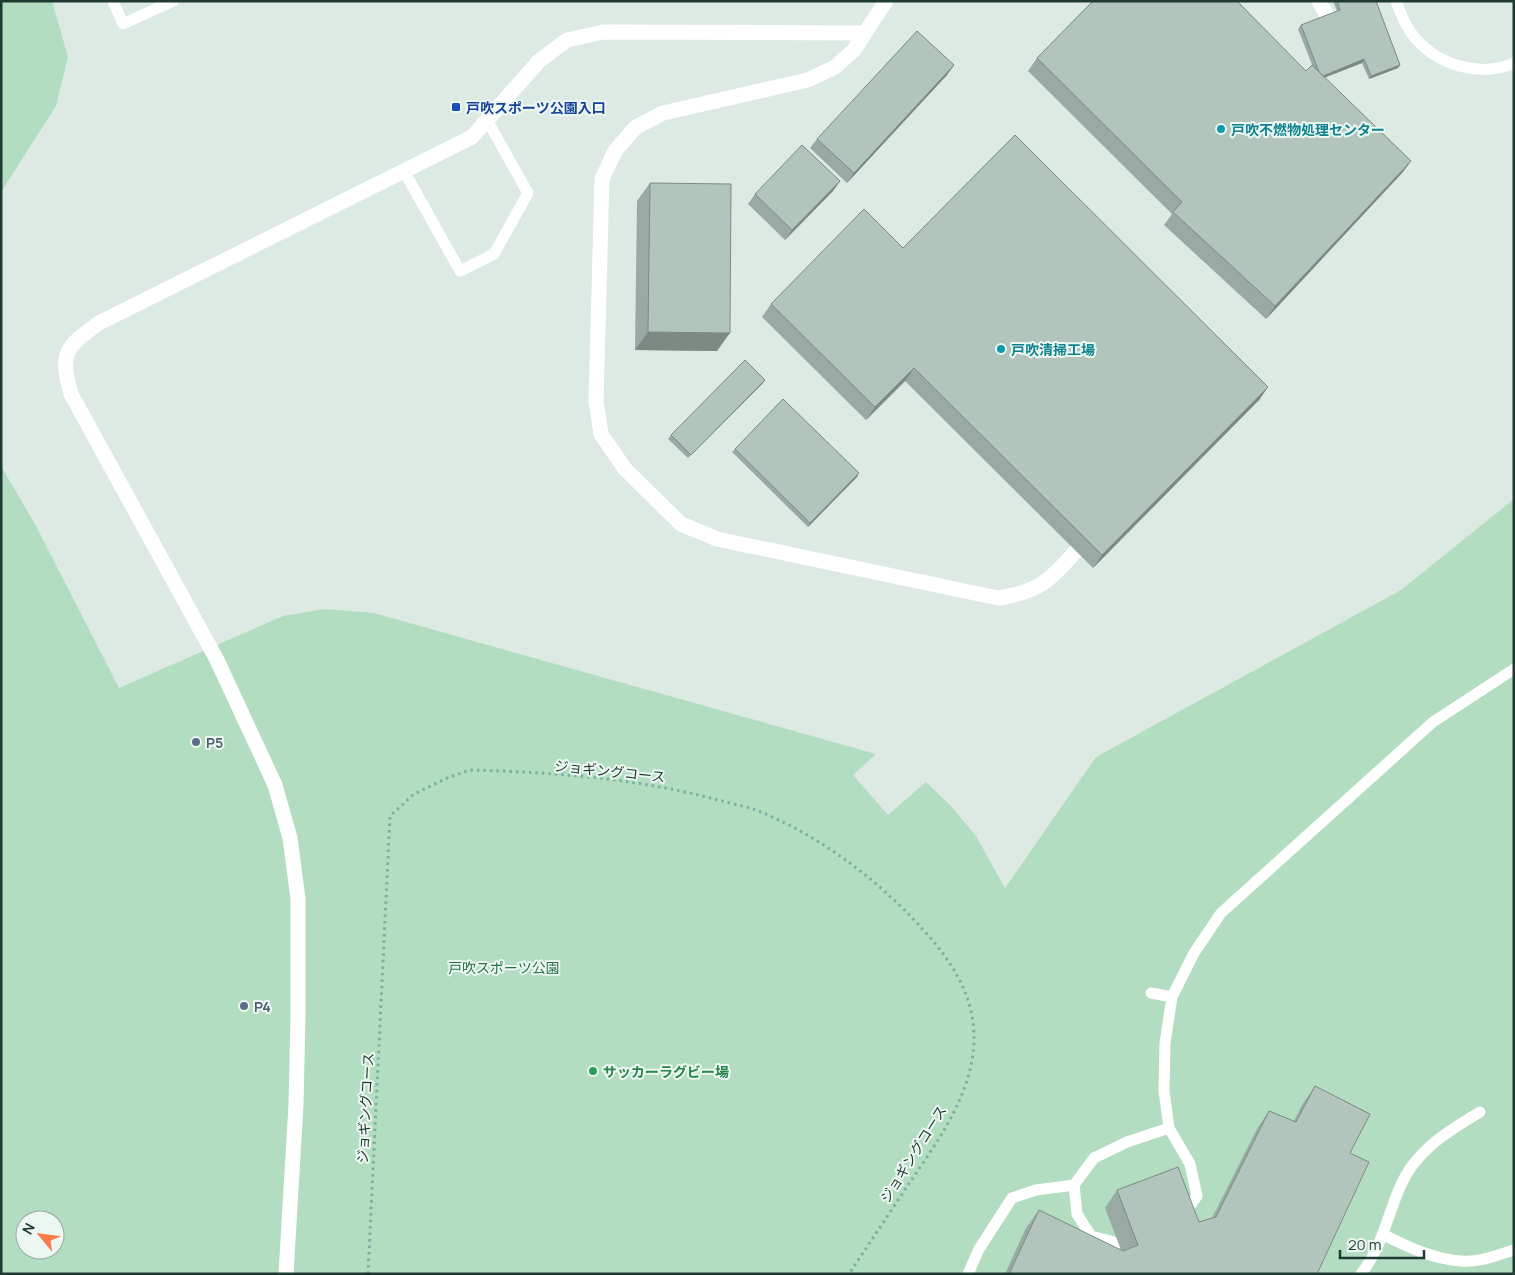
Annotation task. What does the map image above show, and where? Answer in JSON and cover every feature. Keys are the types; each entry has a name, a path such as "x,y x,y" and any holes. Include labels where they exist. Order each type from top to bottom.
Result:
{"street":[{"path":"886,1 854,50 835,67 808,80 663,113 636,127 615,152 602,179 596,401 601,434 625,469 680,524 717,539 998,598 1021,595 1044,584 1076,551"},
{"path":"1319,1 1328,17"},
{"path":"286,1274 296,1105 298,1016 298,899 290,838 275,784 217,660 71,394 63,369 72,342 99,322 472,136 539,61 568,40 603,32 865,33"}],"lane":[{"path":"113,1 123,24 173,1"},
{"path":"1396,1 1414,37 1431,53 1450,63 1471,69 1490,70 1514,63"},
{"path":"404,171 460,271 494,254 528,193 486,120"},
{"path":"1179,1222 1197,1196 1190,1164 1169,1128 1165,1072 1166,1043 1172,997 1194,953 1221,913 1433,722 1514,669"},
{"path":"1150,992 1172,997"},
{"path":"1361,1274 1369,1264 1384,1235 1400,1186 1417,1158 1444,1134 1480,1112"},
{"path":"1118,1243 1091,1236 1077,1214 1074,1186 1094,1158 1127,1142 1169,1128"},
{"path":"968,1274 979,1250 1012,1198 1036,1190 1074,1186"},
{"path":"1384,1235 1419,1252 1462,1262 1491,1257 1514,1250"}],"path":[{"name":"ジョギングコース","path":"368,1274 390,816 414,794 447,778 470,770 640,783 682,791 761,812 826,847 862,873 900,905 939,946 958,974 970,1008 974,1040 968,1074 940,1138 849,1274"}],"green space":[{"path":"1,1 52,1 68,57 56,106 1,192"},
{"name":"戸吹スポーツ公園","path":"1,466 35,524 119,688 283,616 324,609 374,613 876,754 853,775 888,815 926,782 950,805 976,836 1005,888 1096,757 1401,590 1514,499 1514,1274 1,1274"}],"building":[{"name":"戸吹不燃物処理センター","path":"1093,1 1237,1 1306,71 1312,65 1411,161 1275,306 1173,212 1182,202 1037,58"},
{"path":"1337,1 1376,1 1400,65 1371,76 1364,59 1323,76 1319,72 1301,25 1340,10"},
{"path":"917,31 954,65 854,173 817,139"},
{"name":"戸吹清掃工場","path":"1015,135 1268,387 1102,555 914,368 875,407 771,304 864,209 903,248"},
{"path":"802,145 840,181 792,230 755,194"},
{"path":"650,183 731,184 730,333 648,332"},
{"path":"745,360 765,380 691,455 671,435"},
{"path":"783,399 859,473 810,523 735,449"},
{"path":"1315,1086 1370,1114 1350,1153 1369,1162 1317,1274 1009,1274 1039,1210 1123,1251 1138,1245 1117,1190 1178,1167 1199,1222 1216,1217 1269,1111 1296,1122"}],"place":[{"name":"戸吹スポーツ公園入口","path":"456,107"},
{"name":"戸吹不燃物処理センター","path":"1221,129"},
{"name":"戸吹清掃工場","path":"1001,349"},
{"name":"P5","path":"196,742"},
{"name":"P4","path":"244,1006"},
{"name":"サッカーラグビー場","path":"593,1071"}]}
